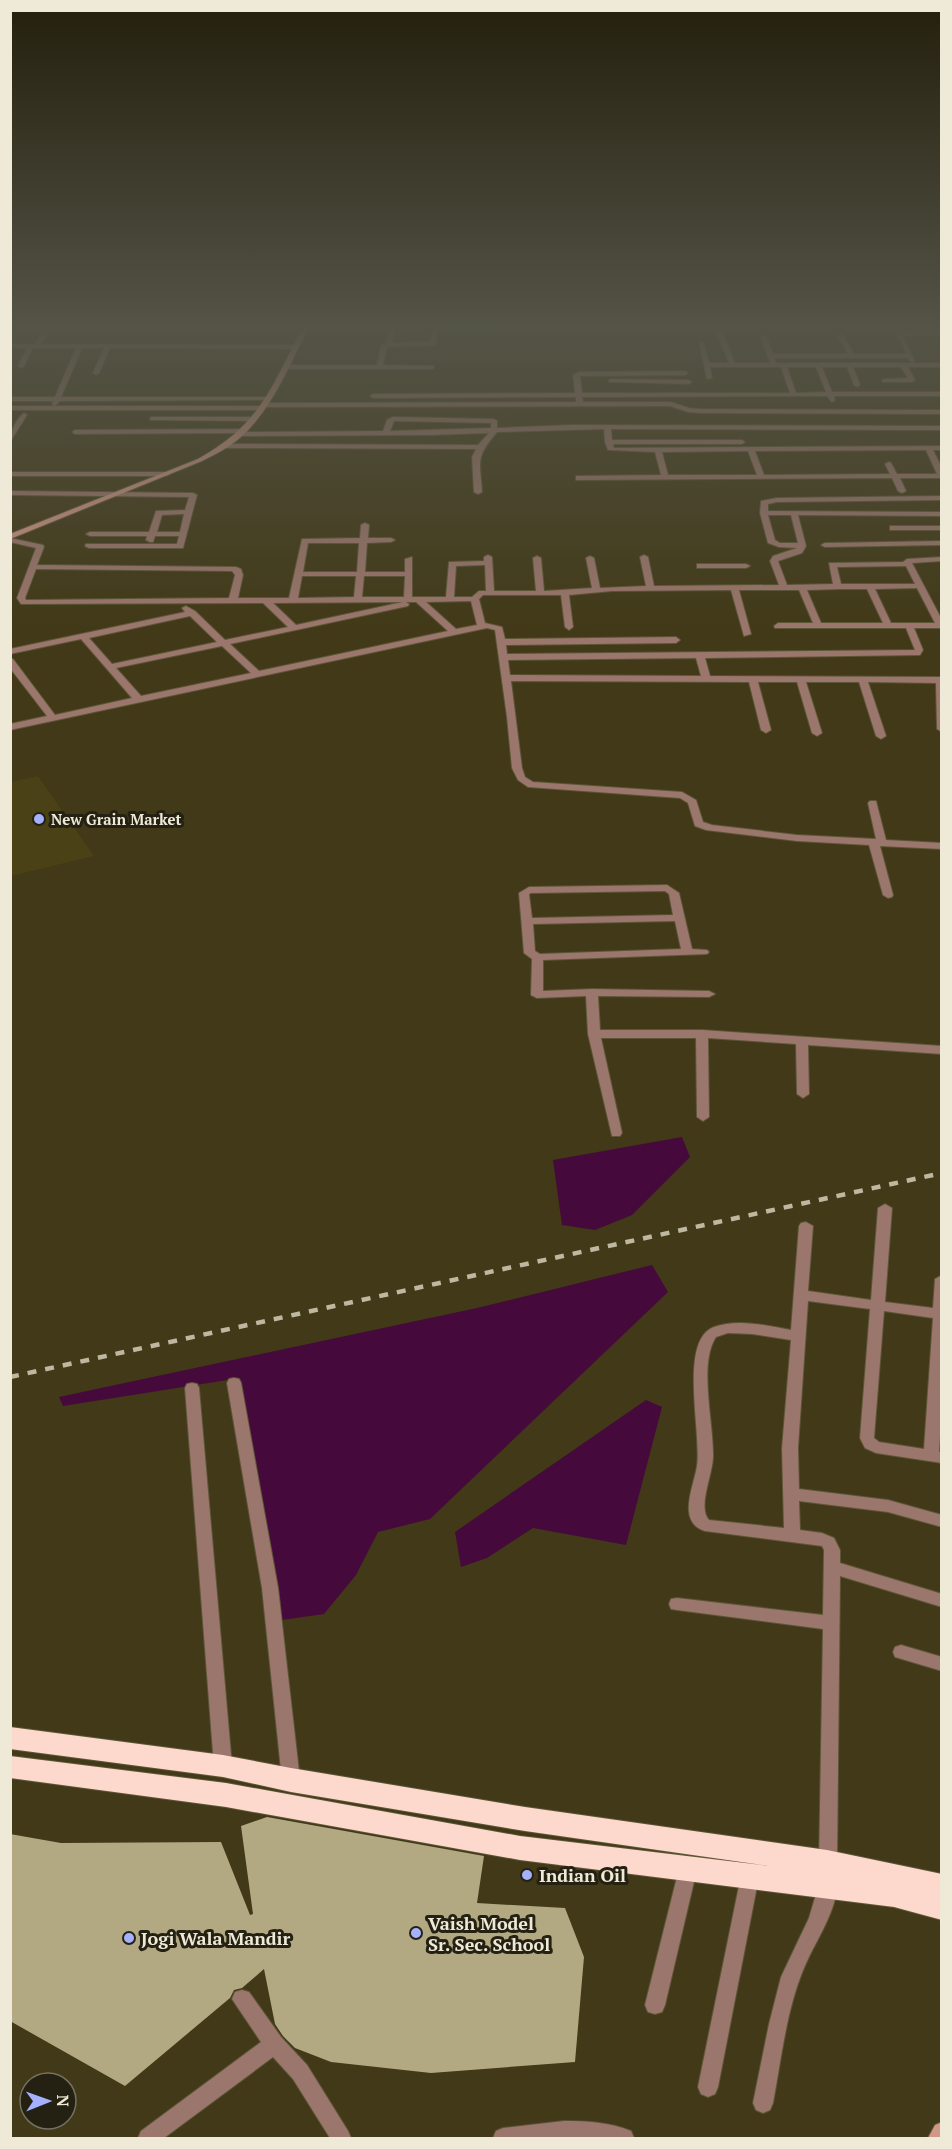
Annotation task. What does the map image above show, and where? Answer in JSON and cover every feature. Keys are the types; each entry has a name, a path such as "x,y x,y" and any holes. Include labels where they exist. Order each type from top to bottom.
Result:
{"highway":[{"path":"10,1738 223,1766 291,1780 525,1819 828,1874 942,1887"},
{"path":"10,1767 226,1795 520,1848 750,1876 828,1874 942,1907"}],"street":[{"path":"10,539 227,446 247,429"},
{"path":"386,434 387,429"},
{"path":"75,432 386,434 539,429"},
{"path":"607,429 611,450 659,454 854,453 932,456"},
{"path":"478,492 476,457 480,447 494,431"},
{"path":"608,442 844,442 849,444 854,453"},
{"path":"227,446 480,447"},
{"path":"802,546 778,545 771,541 763,507 768,501 768,496 772,493 815,484 895,476 942,476 928,448"},
{"path":"854,453 942,448"},
{"path":"659,454 665,477"},
{"path":"753,454 761,477"},
{"path":"889,464 902,491"},
{"path":"10,474 166,474"},
{"path":"579,478 761,477 815,484"},
{"path":"10,493 193,495 180,546 89,546"},
{"path":"768,501 942,498"},
{"path":"148,546 159,513 189,512"},
{"path":"764,513 942,514"},
{"path":"784,588 774,561 776,558 799,551 802,546 795,513"},
{"path":"358,599 364,525"},
{"path":"893,528 942,528"},
{"path":"90,534 183,534"},
{"path":"10,539 40,547 21,598 24,602"},
{"path":"293,600 305,541 391,540"},
{"path":"825,545 942,543"},
{"path":"158,568 164,546"},
{"path":"644,557 651,589"},
{"path":"537,558 540,593"},
{"path":"590,558 596,590"},
{"path":"408,599 409,559"},
{"path":"778,626 941,625 907,561 910,559 942,559"},
{"path":"450,599 452,564 489,560 490,593"},
{"path":"706,588 699,563 746,566"},
{"path":"838,588 832,565 909,564"},
{"path":"32,567 226,569 238,571 233,600"},
{"path":"298,574 409,574"},
{"path":"481,626 475,599 478,594 706,588 920,586"},
{"path":"734,588 747,634"},
{"path":"802,588 818,626"},
{"path":"871,588 888,625"},
{"path":"565,593 569,627"},
{"path":"10,604 24,602 475,599"},
{"path":"265,600 294,628"},
{"path":"110,667 422,600"},
{"path":"422,600 453,631"},
{"path":"179,601 257,674"},
{"path":"10,652 192,614"},
{"path":"504,657 917,653 919,650 909,625"},
{"path":"10,727 453,631 481,626 497,627 502,642 517,768 521,778 531,785 682,795 693,802 699,824 703,827 797,838 942,846"},
{"path":"83,636 138,699"},
{"path":"502,642 676,640"},
{"path":"700,655 706,680"},
{"path":"10,661 53,717"},
{"path":"507,678 941,680 942,729"},
{"path":"10,682 25,679"},
{"path":"753,679 766,730"},
{"path":"801,680 817,733"},
{"path":"863,680 881,736"},
{"path":"873,803 888,895"},
{"path":"687,952 674,893 667,888 580,889 526,891 524,893 530,953 538,957 703,952"},
{"path":"527,921 680,918"},
{"path":"538,957 537,994 592,992 709,994"},
{"path":"592,992 594,1034 616,1133"},
{"path":"594,1034 702,1034 942,1050"},
{"path":"702,1034 703,1117"},
{"path":"802,1040 803,1094"},
{"path":"885,1208 867,1438 870,1444 876,1447 936,1457 942,1280"},
{"path":"792,1536 790,1448 806,1226"},
{"path":"800,1295 940,1314"},
{"path":"763,2103 782,2010 792,1976 816,1921 828,1874 832,1550 828,1542 822,1539 710,1526 700,1522 697,1514 705,1465 706,1433 701,1394 702,1368 706,1344 711,1334 723,1329 740,1328 797,1336"},
{"path":"234,1383 270,1588 291,1780"},
{"path":"192,1388 223,1766"},
{"path":"791,1494 888,1506 942,1521"},
{"path":"831,1567 942,1601"},
{"path":"677,1605 831,1623"},
{"path":"901,1652 942,1664"},
{"path":"656,2005 688,1869"},
{"path":"708,2087 750,1876"},
{"path":"242,2000 274,2044 300,2072 341,2139"},
{"path":"148,2138 274,2044"},
{"path":"503,2139 551,2130 608,2134 624,2139"},
{"path":"938,2139 942,2132"}],"shaded area":[{"name":"New Grain Market","path":"38,776 94,856 11,876 11,782"},
{"path":"682,1137 690,1157 632,1215 595,1230 562,1225 553,1160"},
{"path":"652,1265 668,1292 430,1519 378,1532 356,1575 324,1614 282,1620 240,1378 63,1406 59,1397 477,1308"},
{"path":"646,1400 662,1407 626,1545 533,1528 487,1558 461,1567 455,1532"}],"building":[{"path":"267,1817 484,1856 477,1903 565,1908 584,1957 575,2062 431,2073 331,2062 295,2048 283,2036 275,2024 264,1969 242,1988 234,1990 230,1998 125,2086 10,2021 10,1834 61,1843 221,1842 250,1915 253,1914 241,1826"}],"railway":[{"path":"10,1377 942,1173"}],"place":[{"name":"New Grain Market","path":"39,819"},
{"name":"Indian Oil","path":"527,1875"},
{"name":"Vaish Model Sr. Sec. School","path":"416,1933"},
{"name":"Jogi Wala Mandir","path":"129,1938"}]}
